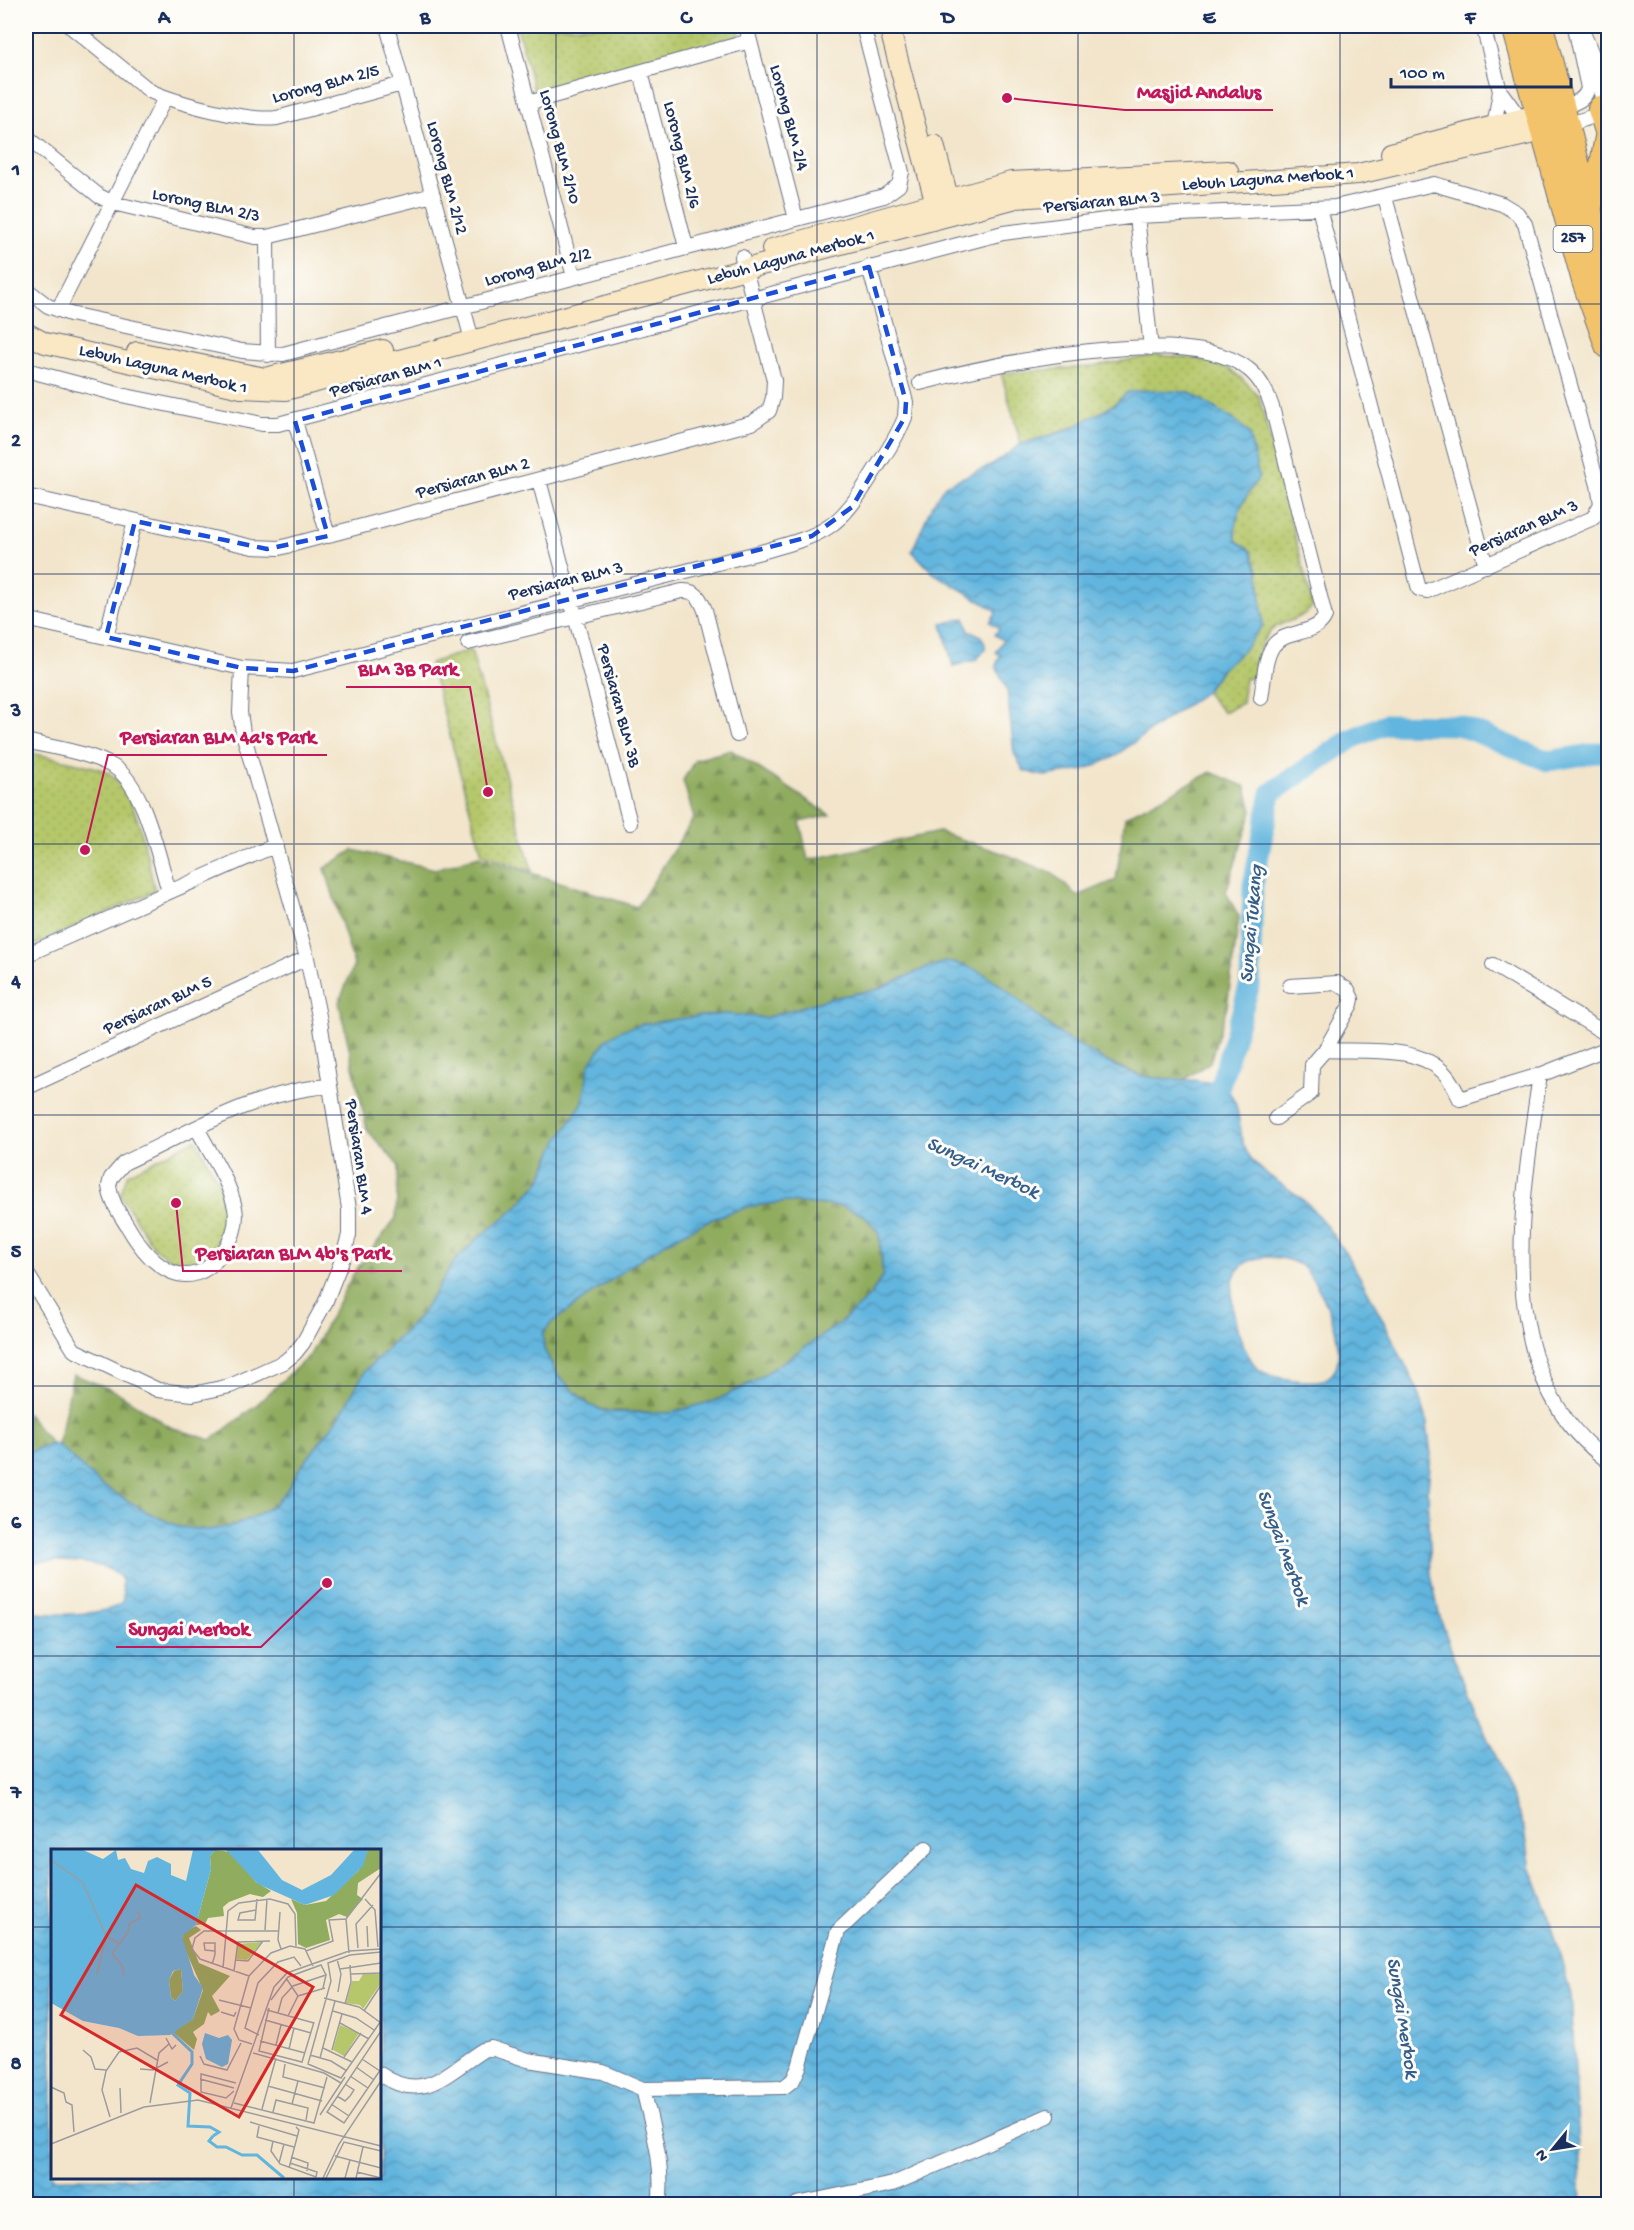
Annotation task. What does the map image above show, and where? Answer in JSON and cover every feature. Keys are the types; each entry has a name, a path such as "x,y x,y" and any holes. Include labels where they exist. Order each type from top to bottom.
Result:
{"highway":[{"name":"257","path":"1515,26 1546,120 1585,281 1608,345"},
{"name":"257","path":"1540,26 1546,120 1588,209 1608,284"},
{"path":"1588,209 1601,173 1608,136"}],"street":[{"name":"Lorong BLM 2/5","path":"70,26 131,78 165,98 266,120 402,84"},
{"name":"Lorong BLM 2/12","path":"387,26 470,334"},
{"name":"Lorong BLM 2/10","path":"508,26 574,277"},
{"name":"Lorong BLM 2/4","path":"746,26 796,219"},
{"name":"Lorong BLM 2/2","path":"26,289 58,310 268,355 295,353 884,196 895,190 902,178 901,165 863,26"},
{"path":"889,26 944,210"},
{"path":"903,26 944,210"},
{"path":"1482,26 1500,91 1494,127"},
{"path":"1546,120 1586,96 1588,88 1575,26"},
{"path":"1500,91 1546,120 1594,116 1605,120 1593,58 1580,26"},
{"path":"528,103 750,41"},
{"name":"Lorong BLM 2/6","path":"641,72 686,247"},
{"path":"58,310 165,98"},
{"name":"Lebuh Laguna Merbok 1","path":"944,210 1026,196 1358,174 1546,120"},
{"name":"Lebuh Laguna Merbok 1","path":"26,318 44,330 61,336 265,378 470,334 743,264 944,210 1024,181 1341,163 1389,154 1494,127 1546,120"},
{"name":"Lorong BLM 2/3","path":"26,137 99,196 112,203 242,234 267,237 433,195"},
{"name":"Persiaran BLM 3","path":"753,298 1003,232 1137,216 1319,208 1385,197 1428,185 1441,185 1502,204 1521,218 1528,232 1596,474 1601,504 1593,518 1423,592 1416,582 1319,208"},
{"path":"1385,197 1486,566"},
{"path":"1137,216 1151,348"},
{"path":"267,237 268,355"},
{"name":"Persiaran BLM 2","path":"26,496 267,549 279,549 752,423 764,417 773,398 774,380 743,264"},
{"name":"Persiaran BLM 3","path":"26,619 242,668 302,669 796,542 824,531 846,514 905,417 906,402 869,267"},
{"name":"Persiaran BLM 1","path":"26,370 121,395 262,424 295,421 753,298"},
{"name":"Lebuh Laguna Merbok 1","path":"26,333 45,343 242,388 270,391 298,387 470,334"},
{"path":"920,383 1005,363 1151,348 1189,349 1237,362 1247,368 1264,387 1272,407 1325,616 1323,623 1280,639 1272,647 1261,698"},
{"path":"295,421 328,536"},
{"name":"Persiaran BLM 3B","path":"540,480 630,823"},
{"path":"106,637 135,520"},
{"path":"468,643 682,591 693,592 698,596 705,610 737,735"},
{"name":"Persiaran BLM 4","path":"26,1272 74,1350 158,1390 206,1392 230,1386 284,1362 303,1344 325,1304 349,1235 349,1209 307,958 243,733 240,712 242,668"},
{"path":"26,741 103,761 124,774 142,807 169,891"},
{"path":"26,955 276,845"},
{"name":"Persiaran BLM 5","path":"26,1088 307,958"},
{"path":"1493,964 1608,1035"},
{"path":"1276,1118 1311,1094 1312,1065 1324,1050 1351,1004 1350,994 1342,985 1329,982 1290,986"},
{"path":"1324,1050 1393,1053 1421,1058 1445,1074 1460,1100 1540,1075 1608,1048"},
{"path":"1540,1075 1522,1197 1522,1291 1526,1318 1541,1368 1560,1409 1595,1451 1608,1461"},
{"path":"197,1128 230,1194 235,1208 235,1224 226,1248 212,1265 195,1274 173,1273 158,1266 139,1246 115,1206 109,1186 111,1179 124,1163 197,1128 265,1098 330,1086"},
{"path":"381,2075 401,2087 423,2088 483,2050 491,2048 528,2060 603,2072 643,2089 773,2088 789,2084 799,2067 837,1931 926,1848"},
{"path":"643,2089 658,2152 661,2183 659,2205"},
{"path":"797,2205 893,2184 1048,2116"}],"highlighted area":[{"path":"869,267 906,402 905,417 852,507 812,536 293,671 242,668 106,637 135,521 267,549 328,536 295,421"}],"green space":[{"path":"517,26 738,26 741,39 535,95"},
{"path":"1158,355 1203,360 1226,367 1237,374 1259,397 1313,606 1303,615 1269,632 1261,646 1254,679 1245,678 1242,703 1223,712 1205,692 1223,668 1244,650 1260,588 1259,573 1251,551 1236,540 1235,531 1241,507 1259,477 1208,406 1189,392 1128,392 1091,418 1021,444 1001,373 1087,367"},
{"path":"471,650 532,871 482,854 430,663"},
{"path":"731,750 830,815 800,822 808,860 939,832 1008,855 1053,874 1078,896 1116,880 1125,817 1211,772 1246,787 1252,811 1226,892 1239,917 1227,1007 1210,1062 1181,1082 1145,1077 1103,1060 1064,1037 1020,1003 945,962 875,990 831,998 765,1018 725,1014 643,1024 606,1040 589,1065 583,1102 549,1158 540,1181 514,1210 478,1238 453,1263 421,1315 365,1371 339,1417 274,1505 234,1526 209,1530 179,1527 145,1511 101,1485 58,1445 73,1374 117,1392 170,1427 211,1440 254,1407 310,1355 354,1273 396,1218 398,1165 367,1130 339,1002 354,965 325,868 353,850 435,869 479,856 637,907 694,818 683,780 695,760"},
{"path":"26,752 101,769 118,782 127,795 140,826 155,891 26,949"},
{"path":"196,1139 223,1191 230,1212 215,1248 190,1263 172,1260 154,1248 120,1195 128,1174"},
{"path":"786,1202 841,1206 864,1215 879,1233 883,1275 871,1295 839,1324 753,1382 717,1400 670,1413 607,1411 589,1405 558,1376 544,1349 543,1334 551,1323 644,1257 694,1228 719,1216 745,1208"},
{"path":"26,1413 52,1444 26,1453"}],"water":[{"path":"1146,390 1189,392 1236,421 1249,433 1259,477 1241,507 1235,531 1236,540 1251,551 1259,573 1263,625 1244,650 1223,668 1205,692 1112,758 1084,770 1044,776 1024,771 1014,753 1007,690 996,666 1000,655 996,652 1003,640 995,635 999,628 990,622 997,611 933,573 912,551 932,505 945,485 992,465 1021,444 1066,431 1114,405 1128,392"},
{"path":"965,618 969,632 981,637 985,650 976,660 953,666 942,624"},
{"path":"945,962 963,965 980,971 995,981 1066,1038 1126,1071 1157,1078 1203,1081 1220,1086 1228,1092 1237,1107 1241,1136 1248,1154 1269,1176 1310,1206 1342,1248 1370,1295 1418,1390 1426,1417 1431,1454 1428,1489 1431,1574 1439,1614 1454,1658 1525,1829 1531,1869 1549,1915 1571,1995 1582,2204 26,2204 26,1611 76,1614 105,1610 123,1602 122,1580 115,1573 104,1568 63,1561 26,1563 26,1453 52,1444 58,1445 101,1485 145,1511 179,1527 208,1530 234,1526 257,1515 274,1505 287,1490 298,1471 339,1417 365,1371 421,1315 453,1263 478,1238 514,1210 540,1181 557,1142 583,1102 589,1065 606,1040 621,1030 643,1024 725,1014 765,1018 831,998 876,990","holes":["786,1202 841,1206 864,1215 879,1233 883,1275 871,1295 839,1324 753,1382 717,1400 670,1413 607,1412 589,1405 558,1376 544,1349 543,1334 551,1323 669,1241 719,1216 745,1208","1265,1257 1287,1259 1300,1265 1319,1289 1334,1327 1338,1346 1337,1363 1331,1375 1317,1381 1290,1380 1263,1372 1248,1355 1237,1327 1232,1285 1240,1267 1251,1260"]}],"waterway":[{"name":"Sungai Tukang","path":"1205,1110 1220,1086 1250,984 1253,885 1271,793 1351,739 1385,724 1458,725 1548,761 1608,751"}],"place":[{"name":"Masjid Andalus","path":"1007,98"},
{"name":"BLM 3B Park","path":"488,792"},
{"name":"Persiaran BLM 4a's Park","path":"85,850"},
{"name":"Persiaran BLM 4b's Park","path":"176,1203"},
{"name":"Sungai Merbok","path":"327,1583"}]}
